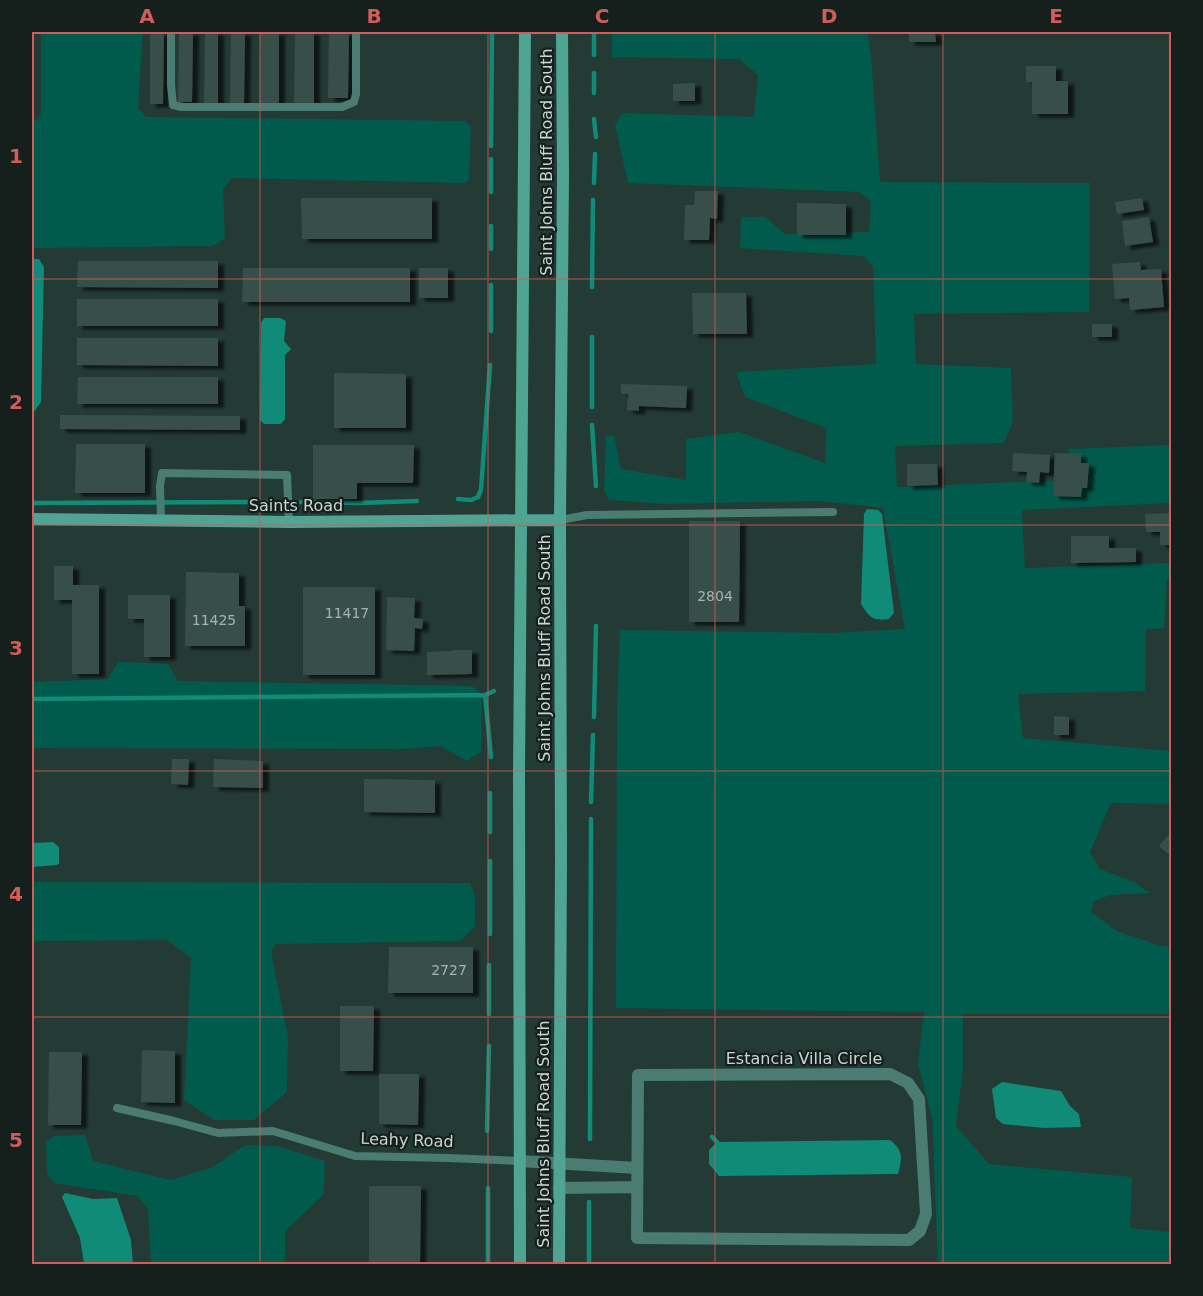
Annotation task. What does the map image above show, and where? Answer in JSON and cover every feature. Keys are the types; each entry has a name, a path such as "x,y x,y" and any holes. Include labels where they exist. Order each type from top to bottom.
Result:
{"main road":[{"name":"Saint Johns Bluff Road South","path":"520,1264 521,520 525,32"},
{"name":"Saint Johns Bluff Road South","path":"559,1264 562,32"},
{"name":"Saints Road","path":"32,519 289,522 560,520"}],"street":[{"name":"Estancia Villa Circle","path":"891,1074 908,1083 919,1099 926,1214 920,1231 909,1240 637,1238 637,1187 638,1075 891,1074"},
{"name":"Leahy Road","path":"519,1161 637,1168"},
{"path":"559,1188 637,1187"}],"lane":[{"path":"171,32 173,105 181,107 342,107 354,102 356,94 356,32"},
{"path":"161,520 162,473 287,475 289,522"},
{"path":"560,520 586,515 833,512"},
{"name":"Leahy Road","path":"117,1108 218,1133 273,1131 355,1156 519,1161"}],"shaded area":[{"path":"41,32 143,32 138,108 146,117 465,121 471,127 469,179 466,183 232,178 223,189 225,238 213,246 32,248 32,119 38,120 41,113"},
{"path":"612,32 867,32 871,55 880,182 1090,183 1089,312 914,314 916,364 1011,368 1013,422 1004,443 895,446 897,487 1065,480 1069,449 1171,445 1171,503 1022,510 1025,568 1171,563 1171,578 1167,579 1164,628 1146,630 1145,691 1018,694 1023,738 1171,751 1171,804 1111,803 1090,852 1100,869 1134,882 1150,893 1110,895 1093,902 1091,912 1117,931 1157,945 1171,947 1171,1014 963,1014 963,1069 956,1126 989,1164 1132,1177 1130,1228 1171,1232 1171,1264 938,1264 932,1118 918,1064 924,1012 616,1008 617,705 620,630 832,633 905,629 883,508 821,501 664,504 609,500 604,491 606,436 614,436 621,469 686,480 686,439 739,432 825,463 826,428 745,397 736,372 876,364 873,267 864,256 740,248 741,217 765,217 785,234 869,232 871,201 859,192 628,183 615,125 622,113 754,117 758,75 739,59 612,57"},
{"path":"32,259 39,259 44,267 41,402 34,412 32,412"},
{"path":"264,318 280,318 286,321 284,341 291,349 285,355 285,419 281,424 264,424 260,420 261,323"},
{"path":"867,509 878,510 882,514 894,613 889,619 872,618 861,604 864,514"},
{"path":"118,662 168,664 178,681 472,686 482,695 481,752 467,761 441,746 403,749 32,748 32,682 108,679"},
{"path":"53,842 59,847 59,863 32,867 32,843"},
{"path":"32,882 470,883 475,896 475,926 460,941 276,944 271,951 288,1037 287,1092 254,1120 214,1120 184,1100 191,958 167,940 35,941 32,956"},
{"path":"1002,1082 1061,1091 1070,1106 1079,1114 1081,1127 1044,1128 1003,1124 996,1118 992,1089"},
{"path":"85,1135 93,1161 171,1180 213,1167 245,1145 277,1146 325,1161 324,1194 285,1231 285,1264 151,1264 148,1209 137,1196 54,1183 47,1173 46,1142 54,1136"},
{"path":"890,1140 901,1155 898,1174 719,1176 709,1164 709,1150 717,1142"},
{"path":"65,1193 93,1199 117,1198 131,1240 133,1264 84,1264 80,1238 62,1197"}],"building":[{"path":"150,32 164,32 163,104 150,104"},
{"path":"179,32 193,32 192,102 178,102"},
{"path":"205,32 218,32 218,104 204,104"},
{"path":"231,32 245,32 244,104 230,104"},
{"path":"260,32 279,32 279,104 259,103"},
{"path":"295,32 314,32 314,104 294,104"},
{"path":"329,32 349,32 348,98 328,98"},
{"path":"909,32 935,32 936,42 909,42"},
{"path":"1026,66 1056,66 1056,81 1068,81 1068,114 1032,114 1032,82 1026,82"},
{"path":"695,83 695,101 673,101 673,84"},
{"path":"695,191 718,191 717,219 710,218 709,240 684,240 685,205 694,205"},
{"path":"301,198 432,198 432,239 302,239"},
{"path":"1142,198 1144,210 1117,214 1115,202"},
{"path":"797,203 846,204 846,235 797,235"},
{"path":"1149,217 1153,242 1125,246 1122,221"},
{"path":"78,261 218,261 218,288 77,287"},
{"path":"1140,262 1141,270 1161,269 1164,307 1130,310 1129,298 1115,299 1112,264"},
{"path":"243,268 410,268 410,302 242,302"},
{"path":"419,268 448,268 448,298 419,298"},
{"path":"692,293 746,293 747,334 693,334"},
{"path":"77,299 218,299 218,326 77,326"},
{"path":"1092,324 1112,324 1112,337 1092,337"},
{"path":"77,338 218,338 218,366 77,365"},
{"path":"334,373 406,374 406,428 334,428"},
{"path":"78,377 218,377 218,404 77,404"},
{"path":"621,384 687,386 686,408 639,406 639,411 627,410 628,394 621,394"},
{"path":"60,415 240,416 240,430 60,429"},
{"path":"76,444 145,444 145,493 75,493"},
{"path":"313,445 414,445 413,483 357,483 357,499 313,499"},
{"path":"1013,453 1050,455 1049,473 1040,472 1039,483 1026,482 1027,472 1012,471"},
{"path":"1055,453 1081,454 1081,463 1089,463 1087,488 1082,488 1081,497 1053,496"},
{"path":"907,464 937,464 938,485 907,486"},
{"path":"1172,513 1172,545 1160,545 1160,532 1146,532 1145,514"},
{"path":"689,521 740,521 739,622 689,622"},
{"path":"1071,536 1109,536 1109,548 1136,548 1136,562 1071,563"},
{"path":"54,566 73,566 73,585 99,585 99,674 72,674 72,600 54,600"},
{"path":"186,572 239,573 239,606 245,606 245,646 185,646"},
{"path":"303,587 375,587 375,675 303,675"},
{"path":"128,595 170,595 170,657 144,657 144,619 128,619"},
{"path":"387,597 415,598 414,618 423,619 422,629 415,628 414,651 386,650"},
{"path":"472,650 472,674 427,675 427,652"},
{"path":"1054,716 1069,717 1069,735 1054,735"},
{"path":"172,759 189,759 188,785 171,784"},
{"path":"214,759 263,761 263,788 213,787"},
{"path":"364,779 435,780 435,813 364,812"},
{"path":"1172,831 1172,857 1159,846"},
{"path":"389,947 473,947 473,993 388,993"},
{"path":"340,1006 374,1006 373,1071 340,1071"},
{"path":"142,1050 175,1051 175,1103 141,1102"},
{"path":"49,1052 82,1052 81,1125 48,1125"},
{"path":"379,1074 419,1074 418,1125 379,1124"},
{"path":"369,1186 421,1186 420,1264 369,1264"}],"waterway":[{"path":"491,146 492,32"},
{"path":"594,32 594,55"},
{"path":"594,73 594,93"},
{"path":"594,119 596,137"},
{"path":"594,183 595,154"},
{"path":"491,159 491,192"},
{"path":"592,287 593,200"},
{"path":"491,226 491,249"},
{"path":"491,285 491,331"},
{"path":"592,337 592,407"},
{"path":"458,499 471,500 478,497 481,490 490,365"},
{"path":"592,425 596,486"},
{"path":"301,502 417,501"},
{"path":"32,503 269,502"},
{"path":"594,717 596,626"},
{"path":"491,757 485,695 494,691"},
{"path":"32,699 485,695"},
{"path":"591,802 593,735"},
{"path":"490,793 490,832"},
{"path":"590,1139 591,819"},
{"path":"490,861 490,934"},
{"path":"489,965 489,1014"},
{"path":"487,1131 489,1046"},
{"path":"712,1137 717,1142"},
{"path":"488,1188 488,1264"},
{"path":"589,1202 589,1264"}]}
